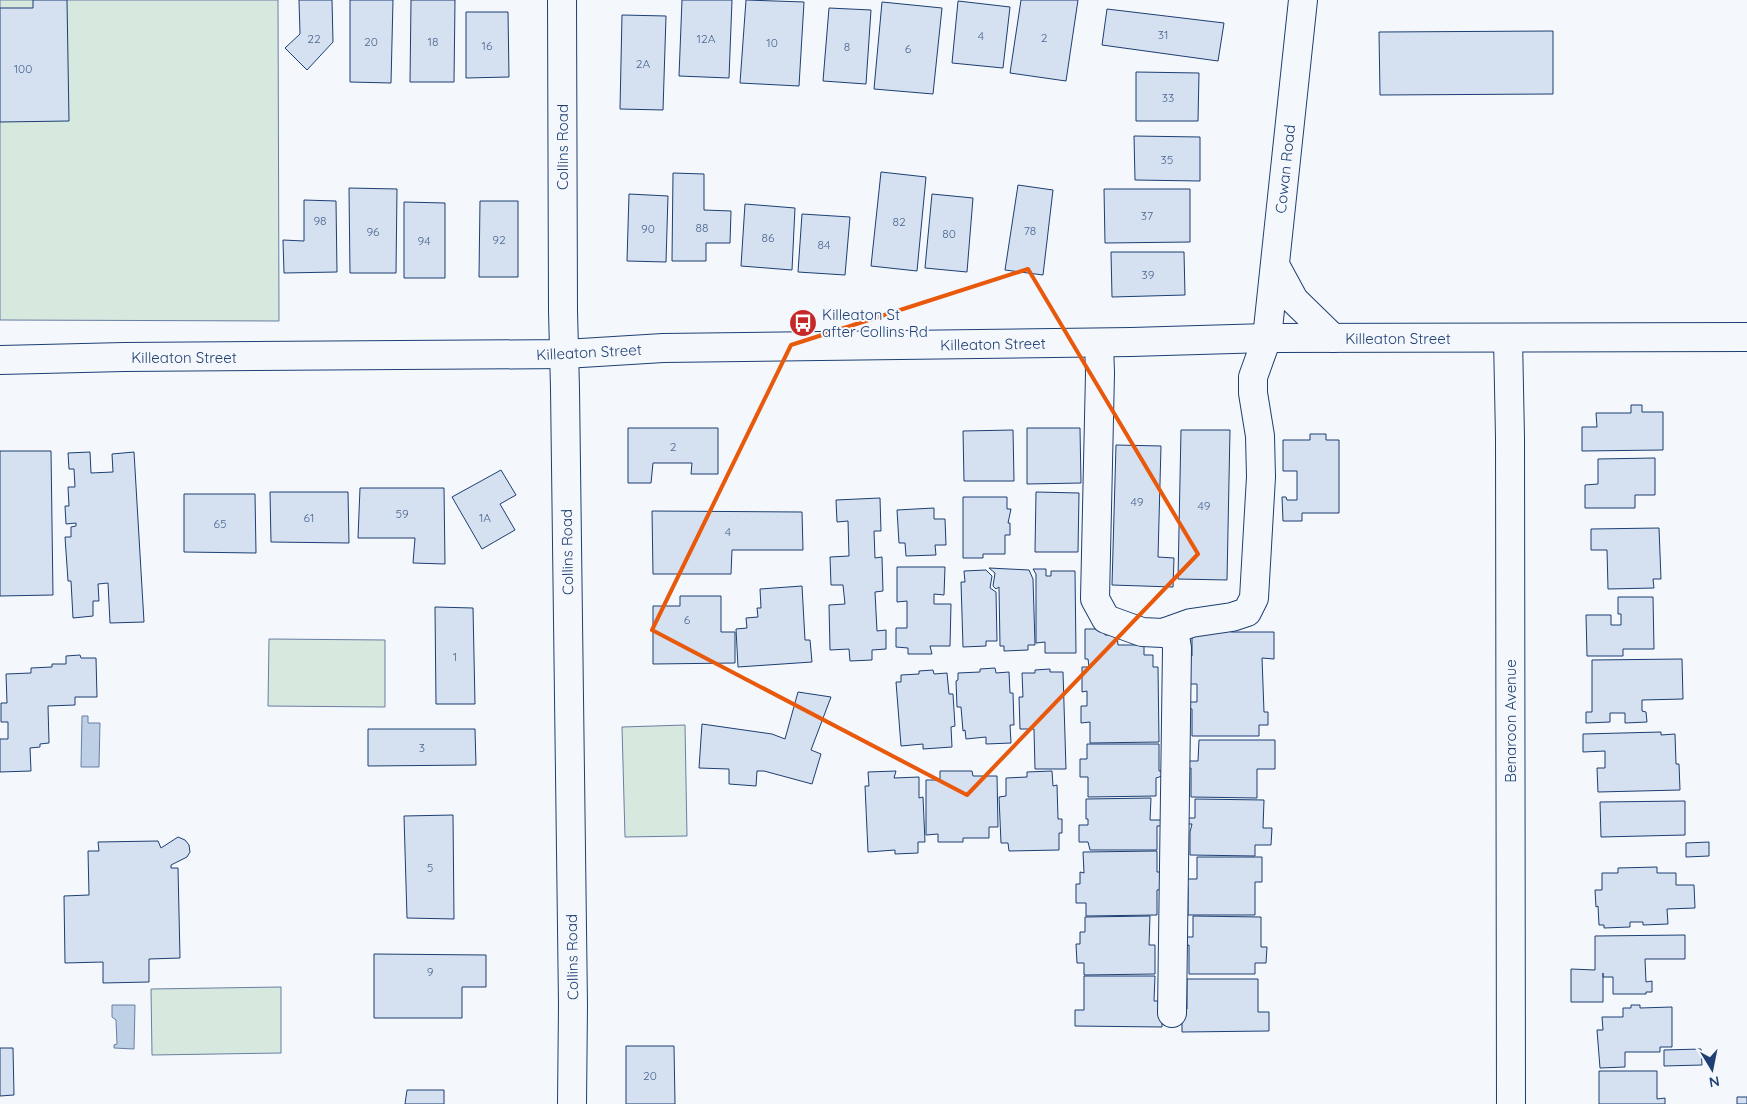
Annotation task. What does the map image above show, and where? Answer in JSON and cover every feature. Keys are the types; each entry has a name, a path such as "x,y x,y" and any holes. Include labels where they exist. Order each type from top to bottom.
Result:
{"street":[{"name":"Collins Road","path":"562,0 563,311 573,1005 572,1104"},
{"name":"Cowan Road","path":"1174,630 1191,623 1232,617 1247,612 1254,598 1261,477 1260,436 1253,393 1253,377 1268,338 1303,0"},
{"path":"1275,265 1294,300 1333,338"},
{"name":"Killeaton Street","path":"0,360 133,357 565,354 663,348 1268,338 1747,337"},
{"name":"Benaroon Avenue","path":"1508,338 1510,438 1511,1104"},
{"path":"1099,342 1095,599 1106,619 1124,627 1142,632 1163,633 1174,630 1177,648 1172,1013"}],"highlighted area":[{"path":"1028,269 1198,554 967,795 652,630 791,345"}],"shaded area":[{"path":"0,0 278,0 279,321 0,320"},
{"path":"269,639 385,640 385,707 268,706"},
{"path":"685,725 687,836 625,837 622,727"},
{"path":"281,987 281,1053 152,1055 151,989"}],"water":[{"path":"82,716 88,716 88,723 100,723 99,767 81,767"},
{"path":"112,1005 135,1005 134,1049 114,1048 114,1045 117,1044 116,1020 112,1017"}],"building":[{"path":"33,0 67,0 69,121 0,122 0,8 33,8"},
{"path":"299,0 332,0 333,42 307,70 285,48 300,34"},
{"path":"350,0 393,0 391,83 350,82"},
{"path":"411,0 455,0 454,82 410,82"},
{"path":"682,0 732,0 729,78 679,76"},
{"path":"746,0 804,2 799,86 740,83"},
{"path":"1021,0 1078,0 1066,81 1010,73"},
{"path":"958,1 1010,7 1003,68 952,63"},
{"path":"882,2 942,8 933,94 874,89"},
{"path":"829,8 871,10 866,84 823,81"},
{"path":"1107,9 1224,23 1218,61 1102,45"},
{"path":"466,12 508,12 509,77 466,78"},
{"path":"622,15 666,16 663,110 620,109"},
{"path":"1553,31 1553,94 1380,95 1379,32"},
{"path":"1136,72 1199,73 1198,121 1136,121"},
{"path":"1134,136 1200,137 1200,181 1135,180"},
{"path":"881,172 926,177 917,271 871,266"},
{"path":"673,173 704,174 704,210 731,211 730,243 706,243 706,261 672,261"},
{"path":"1018,185 1053,190 1043,275 1005,270"},
{"path":"349,188 397,189 396,273 350,273"},
{"path":"1104,189 1190,189 1190,242 1105,243"},
{"path":"629,194 668,196 666,262 627,261"},
{"path":"932,194 973,198 967,272 925,268"},
{"path":"304,200 336,201 337,272 284,273 283,240 304,241"},
{"path":"480,201 518,201 518,277 479,277"},
{"path":"404,202 445,203 445,278 404,278"},
{"path":"745,204 795,208 792,270 741,266"},
{"path":"802,214 850,217 845,275 798,272"},
{"path":"1111,252 1184,252 1185,295 1112,297"},
{"path":"1631,405 1642,405 1642,412 1663,412 1663,450 1582,451 1582,427 1597,427 1596,413 1631,413"},
{"path":"628,428 718,428 718,474 691,474 692,463 653,463 651,483 628,483"},
{"path":"1027,428 1080,428 1081,483 1027,484"},
{"path":"1013,430 1014,481 964,481 963,431"},
{"path":"1181,430 1230,430 1227,580 1178,579"},
{"path":"1310,434 1326,434 1326,440 1339,440 1339,513 1302,513 1302,521 1283,521 1282,497 1286,497 1287,500 1297,500 1297,471 1283,471 1283,440 1310,440"},
{"path":"1116,445 1161,446 1158,557 1174,558 1173,587 1112,585"},
{"path":"0,451 51,451 53,595 0,596"},
{"path":"90,452 91,473 113,472 112,454 134,452 144,622 110,623 108,583 98,584 99,601 93,601 93,616 73,618 71,581 68,581 65,537 71,537 71,527 76,526 76,523 66,524 65,506 69,506 68,487 75,487 74,469 69,469 68,453"},
{"path":"1655,458 1655,495 1635,495 1635,508 1585,508 1585,485 1598,484 1598,459"},
{"path":"501,470 516,495 500,504 515,530 482,549 452,497"},
{"path":"360,488 444,488 445,564 413,563 415,538 358,538"},
{"path":"270,492 348,492 349,543 271,542"},
{"path":"1036,492 1079,493 1078,552 1035,552"},
{"path":"184,494 255,494 256,553 184,552"},
{"path":"963,497 1007,497 1007,509 1011,509 1008,523 1010,523 1010,535 1005,535 1005,554 983,554 983,558 963,558"},
{"path":"880,498 881,531 874,531 875,558 882,557 883,591 875,592 877,631 886,630 886,649 872,650 872,660 850,661 849,649 830,650 829,605 845,604 843,585 831,585 830,557 849,556 848,521 837,522 836,500"},
{"path":"934,508 934,519 945,519 946,545 935,545 936,555 906,556 905,543 899,543 897,510"},
{"path":"652,511 802,512 803,550 732,550 731,574 653,574"},
{"path":"1659,528 1661,579 1653,579 1654,588 1608,589 1607,550 1591,550 1591,529"},
{"path":"897,567 945,567 944,595 934,594 934,604 951,604 950,646 930,646 932,654 908,654 908,648 896,647 896,628 907,628 907,601 897,602"},
{"path":"989,568 1029,570 1033,579 1035,645 1028,645 1028,650 1004,651 1004,646 1000,646 999,587 996,589 993,586 995,573"},
{"path":"1033,569 1046,569 1046,576 1051,576 1051,571 1075,571 1076,653 1045,653 1045,642 1036,643 1036,574"},
{"path":"986,570 992,576 990,588 996,592 997,641 986,641 986,646 963,647 961,582 965,582 964,571"},
{"path":"802,586 805,640 810,640 812,662 738,667 736,629 747,628 746,618 758,617 757,608 761,608 760,589"},
{"path":"680,596 721,596 721,632 735,632 735,663 653,664 653,606 680,606"},
{"path":"1618,597 1653,597 1654,649 1623,649 1623,656 1587,656 1586,615 1611,615 1611,625 1621,625 1621,614 1618,614"},
{"path":"435,607 473,608 475,704 436,704"},
{"path":"1231,628 1231,632 1274,632 1274,659 1262,658 1264,712 1268,712 1268,725 1259,725 1259,736 1192,736 1192,709 1189,709 1189,702 1197,702 1197,684 1189,684 1189,656 1192,656 1192,631"},
{"path":"1085,629 1105,629 1105,635 1117,635 1118,645 1144,645 1144,655 1153,655 1153,667 1158,667 1159,742 1090,743 1090,722 1081,723 1081,706 1087,706 1087,691 1082,692 1082,667 1089,667 1088,659 1085,659"},
{"path":"80,655 81,658 96,658 97,697 75,697 75,705 48,706 49,743 40,744 40,747 30,748 31,771 0,772 0,739 8,739 8,722 1,722 1,703 7,703 6,674 31,673 31,668 52,667 52,664 66,664 66,656"},
{"path":"1682,659 1683,699 1642,700 1642,711 1646,712 1647,722 1625,723 1625,713 1610,713 1610,722 1586,723 1586,712 1592,712 1592,660"},
{"path":"995,668 996,673 1009,672 1010,693 1013,693 1014,725 1010,725 1011,743 986,744 986,737 966,739 965,730 963,731 961,707 957,707 956,681 958,680 958,673 980,672 980,669"},
{"path":"1050,669 1050,672 1063,672 1066,769 1035,769 1034,729 1020,729 1019,697 1023,697 1022,673 1035,673 1035,670"},
{"path":"933,670 934,674 947,673 949,694 953,694 955,726 951,727 952,747 923,749 923,744 901,746 896,682 901,682 901,675 919,674 919,671"},
{"path":"798,692 831,697 811,750 821,754 812,784 764,771 757,771 756,786 729,784 729,769 699,768 702,724 772,734 785,739"},
{"path":"368,729 475,729 476,765 368,766"},
{"path":"1661,732 1661,735 1675,734 1676,764 1679,764 1680,790 1598,792 1597,768 1605,768 1605,751 1583,752 1583,734"},
{"path":"1199,740 1275,740 1275,769 1257,769 1257,798 1191,797 1191,768 1189,768 1189,761 1198,761"},
{"path":"1087,744 1159,744 1159,771 1162,771 1162,776 1156,778 1156,796 1088,797 1088,777 1080,777 1080,759 1087,759"},
{"path":"896,771 894,778 919,777 919,798 923,797 925,842 918,842 918,853 895,854 895,850 868,852 865,786 869,786 868,772"},
{"path":"940,771 972,771 973,776 997,776 998,827 989,827 989,838 963,838 963,842 938,842 938,834 926,835 926,780 940,780"},
{"path":"1052,771 1053,786 1057,785 1058,819 1062,819 1062,833 1059,833 1059,850 1009,851 1008,843 1001,843 999,797 1006,796 1006,778 1027,777 1027,772"},
{"path":"1151,798 1150,820 1161,820 1161,826 1157,826 1157,850 1090,850 1088,842 1079,842 1079,825 1088,825 1088,819 1086,819 1086,799"},
{"path":"1195,799 1264,800 1263,828 1272,828 1271,845 1255,845 1255,856 1190,855 1192,824 1185,824 1185,818 1195,818"},
{"path":"1685,801 1685,835 1601,837 1600,802"},
{"path":"453,815 454,919 407,918 404,816"},
{"path":"178,837 185,840 189,845 190,852 187,857 171,865 171,868 178,868 180,958 149,959 149,982 103,983 103,962 65,963 64,896 89,895 88,851 99,851 98,842 158,841 161,848"},
{"path":"1709,842 1709,856 1686,857 1686,843"},
{"path":"1157,851 1157,872 1165,872 1165,889 1157,890 1157,915 1086,916 1086,903 1076,903 1076,884 1080,884 1080,872 1084,873 1083,852"},
{"path":"1197,857 1262,857 1262,882 1255,882 1255,915 1188,915 1187,879 1197,879"},
{"path":"1657,867 1657,873 1676,873 1676,885 1694,885 1695,908 1667,909 1668,924 1643,925 1643,922 1630,922 1630,927 1604,928 1604,925 1599,925 1595,890 1602,890 1602,873 1618,873 1618,868"},
{"path":"1150,916 1149,945 1155,945 1155,974 1084,975 1084,963 1077,963 1076,944 1080,944 1080,932 1085,932 1085,917"},
{"path":"1193,916 1261,917 1261,947 1267,947 1266,963 1255,963 1255,974 1189,974 1189,945 1186,946 1186,937 1193,937"},
{"path":"1685,935 1685,959 1645,959 1646,982 1652,981 1652,992 1646,992 1646,994 1613,994 1613,977 1603,977 1603,1002 1571,1002 1571,969 1595,970 1595,936"},
{"path":"374,954 486,955 486,987 462,987 462,1018 374,1018"},
{"path":"1084,976 1155,976 1154,1001 1162,1001 1162,1027 1075,1026 1075,1010 1084,1010"},
{"path":"1187,979 1258,979 1258,1012 1269,1012 1269,1031 1182,1032 1182,1009 1187,1009"},
{"path":"1631,1005 1640,1005 1640,1008 1672,1007 1672,1047 1660,1047 1660,1052 1625,1052 1625,1067 1600,1068 1597,1030 1603,1030 1602,1017 1623,1017 1623,1008 1631,1008"},
{"path":"626,1046 674,1046 675,1104 626,1104"},
{"path":"0,1048 13,1048 14,1095 0,1096"},
{"path":"1701,1049 1702,1065 1664,1066 1664,1050"},
{"path":"1599,1071 1657,1071 1657,1099 1665,1098 1665,1104 1599,1104"},
{"path":"407,1090 444,1090 444,1104 405,1104"},
{"path":"1737,1097 1747,1097 1747,1104 1737,1104"}],"place":[{"name":"Killeaton St after Collins Rd","path":"803,323"}]}
